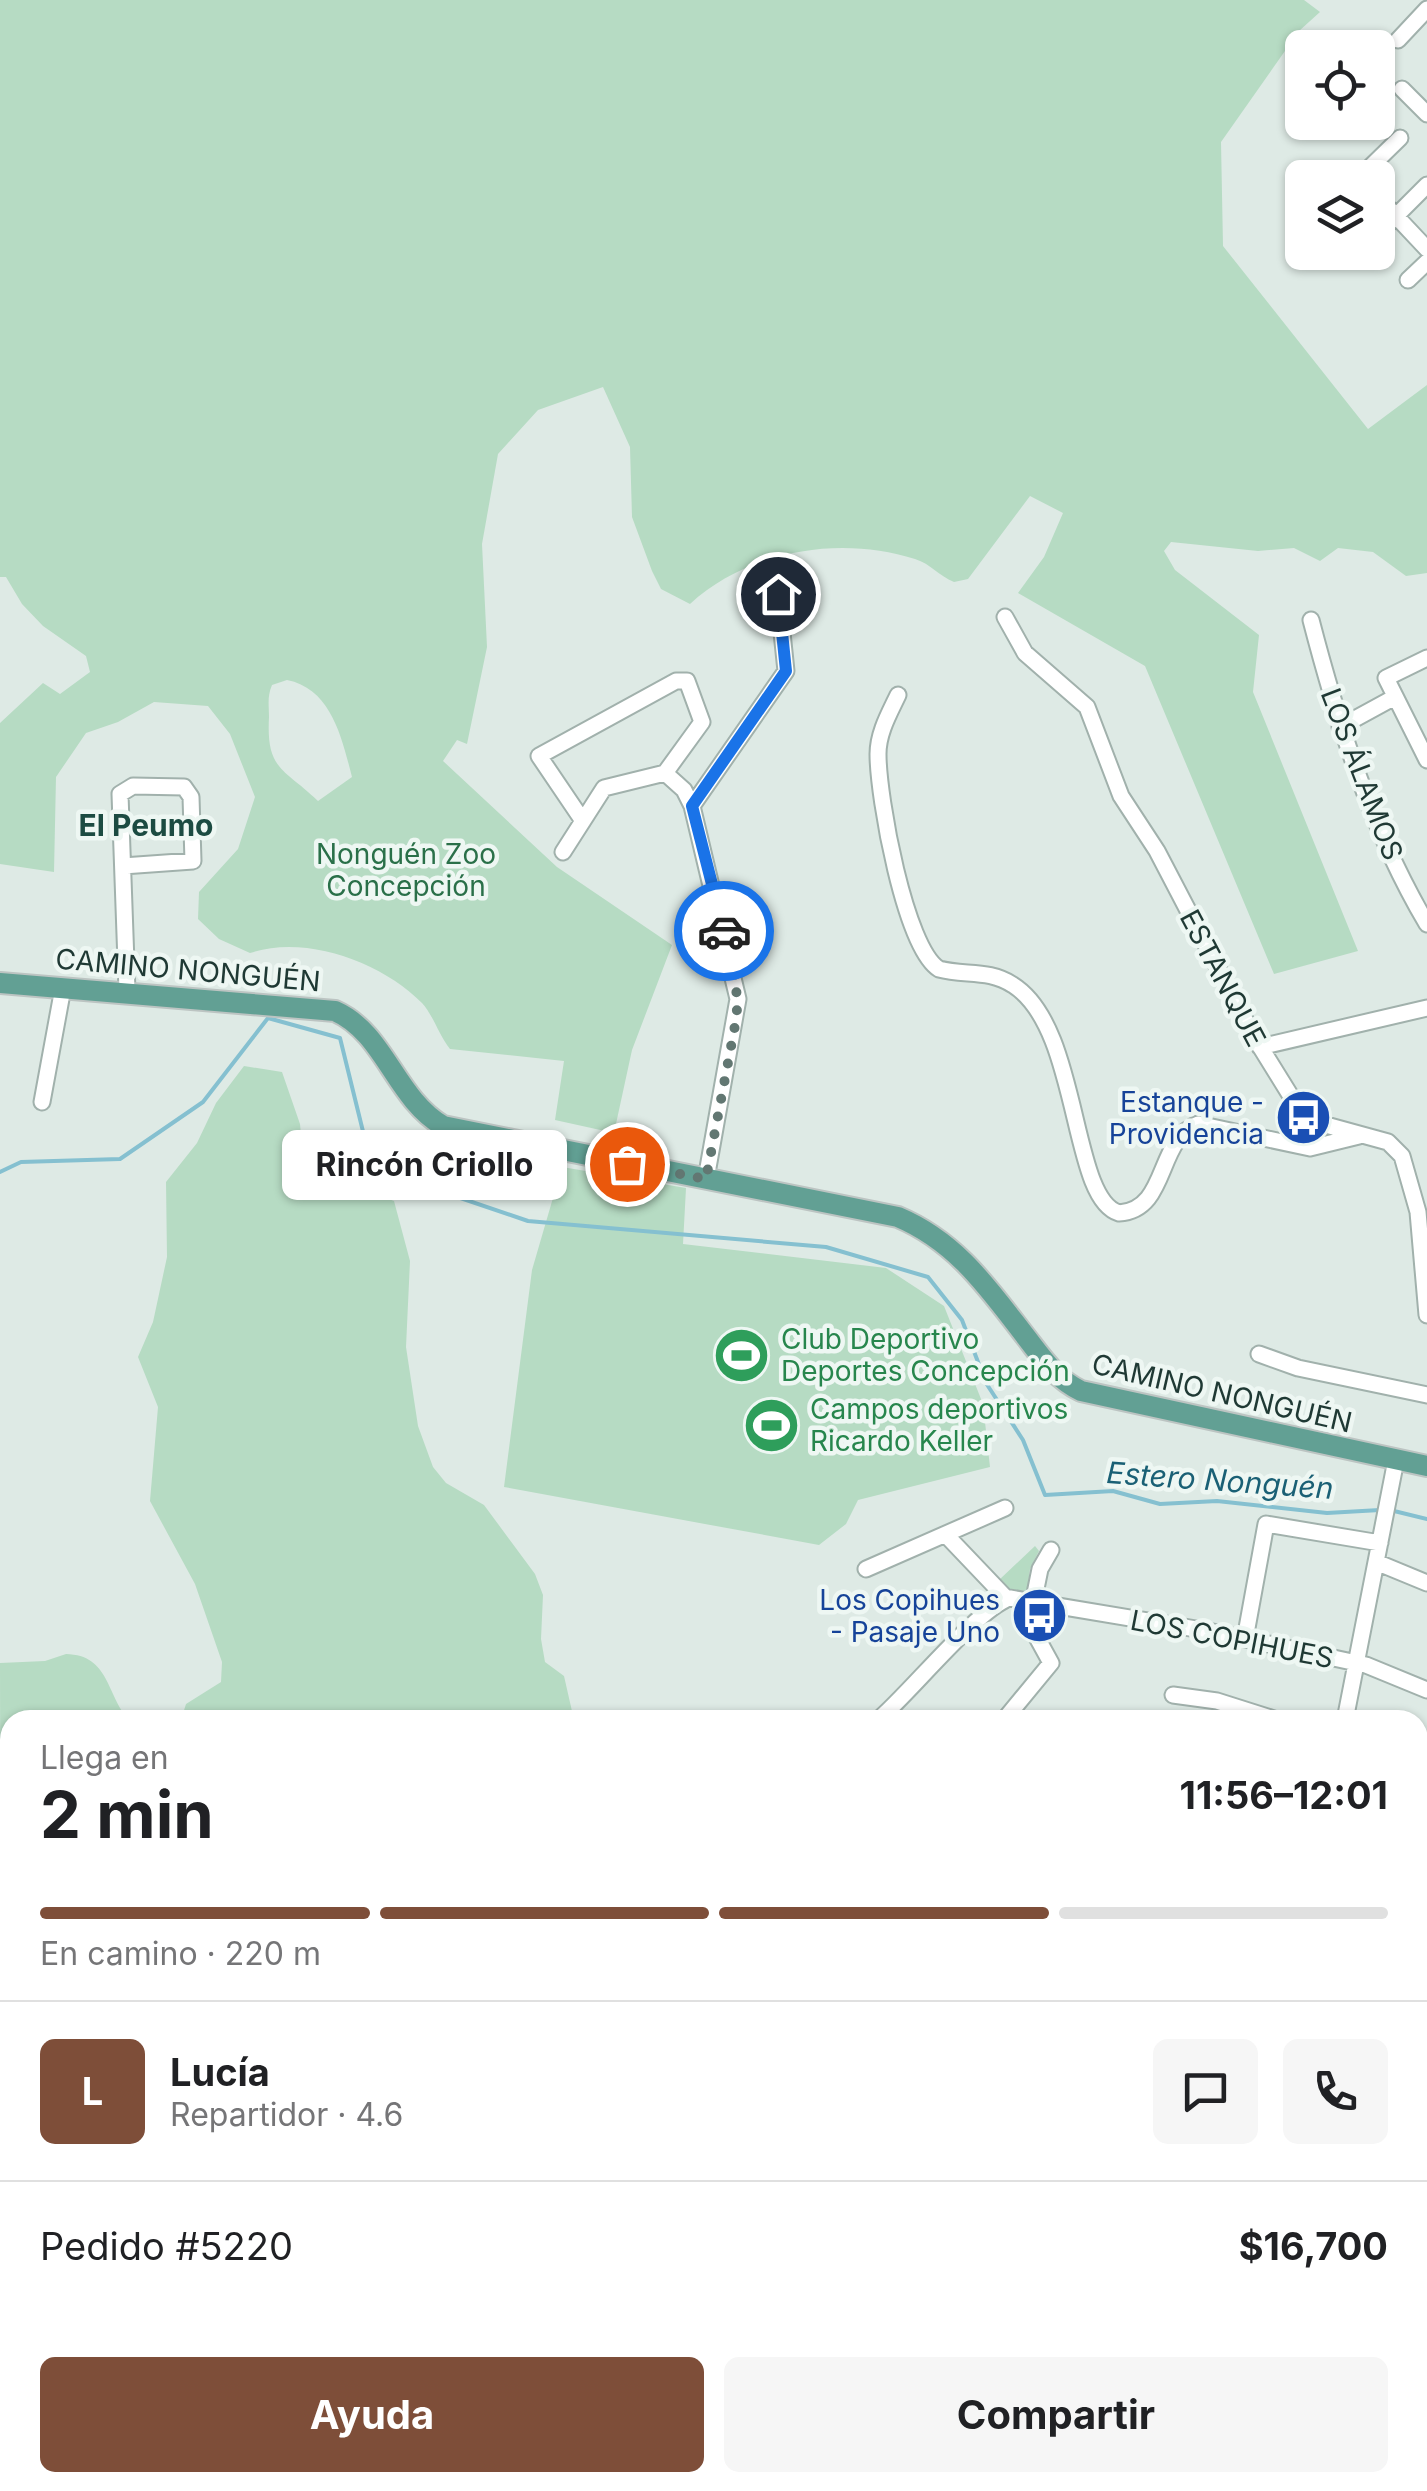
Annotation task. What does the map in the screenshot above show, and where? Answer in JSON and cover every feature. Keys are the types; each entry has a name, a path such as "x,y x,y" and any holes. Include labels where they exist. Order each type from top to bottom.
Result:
{"main road":[{"name":"CAMINO NONGUÉN","path":"0,983 335,1011 363,1030 411,1099 442,1126 870,1210 927,1231 967,1262 1050,1368 1081,1392 1427,1466"}],"street":[{"path":"1398,40 1427,8"},
{"path":"1402,89 1427,114"},
{"path":"1377,160 1400,138"},
{"path":"1427,186 1396,216 1427,249"},
{"path":"1408,280 1427,262"},
{"path":"692,806 786,671 778,594"},
{"name":"ESTANQUE","path":"1005,617 1025,652 1088,708 1121,796 1223,970 1284,1088 1308,1114 1358,1136 1388,1142 1404,1162 1418,1212 1427,1315"},
{"name":"LOS ÁLAMOS","path":"1311,620 1340,728 1398,870 1427,924"},
{"path":"1427,658 1386,678 1427,760"},
{"path":"563,852 583,821 604,788 666,773 702,722 687,682 682,680 539,756 583,821"},
{"path":"898,696 880,736 878,754 885,820 916,940 939,969 999,977 1017,987 1034,1005 1061,1057 1090,1176 1104,1205 1120,1213 1140,1207 1156,1187 1177,1139 1198,1124 1310,1148 1331,1146 1358,1136"},
{"path":"1340,728 1395,697"},
{"path":"666,773 684,790 692,806 736,976 738,999 706,1179"},
{"path":"123,866 192,861 190,798 184,787 133,786 120,794 127,991"},
{"path":"42,1102 63,988"},
{"path":"1260,1047 1427,1008"},
{"path":"1259,1354 1298,1368 1427,1395"},
{"path":"1346,1710 1396,1460"},
{"path":"866,1569 1005,1508"},
{"path":"1246,1639 1266,1524 1380,1543"},
{"path":"890,1710 975,1622 1006,1599 946,1534"},
{"path":"1012,1710 1052,1663 1030,1631 1040,1569 1051,1550"},
{"path":"1376,1562 1427,1584"},
{"name":"LOS COPIHUES","path":"1006,1599 1246,1639 1356,1663 1427,1690"},
{"path":"1173,1696 1244,1710"}],"green space":[{"name":"Nonguén Zoo Concepción","path":"0,0 1304,0 1320,12 1300,30 1285,30 1285,51 1221,142 1223,246 1368,429 1427,385 1427,573 1406,576 1373,552 1338,548 1320,561 1294,548 1258,551 1171,542 1164,551 1175,570 1259,635 1253,692 1358,951 1274,974 1145,666 1018,593 1044,557 1063,513 1030,496 968,579 954,582 921,561 886,552 826,548 796,552 740,571 690,604 661,589 652,571 632,517 630,447 603,387 538,410 498,454 482,544 487,647 467,744 457,740 443,761 557,867 672,945 632,1050 614,1133 555,1120 564,1061 450,1049 422,1003 365,964 294,947 250,953 219,939 198,919 199,892 238,849 255,797 230,734 208,706 154,702 118,722 86,733 56,777 54,872 0,864 0,723 43,683 60,694 90,672 86,656 43,626 22,604 6,577 0,577","holes":["287,680 315,694 333,718 352,777 318,801 274,759 269,735 272,685"]},
{"path":"244,1066 282,1072 300,1124 304,1168 394,1201 410,1261 406,1347 418,1426 433,1467 446,1483 484,1505 535,1574 543,1595 541,1639 545,1662 564,1676 572,1710 184,1710 186,1704 221,1682 222,1662 195,1584 150,1501 158,1407 138,1357 153,1322 167,1257 166,1182 197,1143 216,1103"},
{"name":"Club Deportivo Deportes Concepción","path":"562,1167 686,1188 683,1244 886,1268 944,1306 983,1404 990,1467 858,1500 846,1524 819,1545 504,1487 532,1270"},
{"path":"1035,1546 1039,1551 1030,1569 1027,1591 1006,1589 999,1580"},
{"path":"66,1654 91,1661 105,1678 121,1710 0,1710 0,1663 45,1661"}],"waterway":[{"name":"Estero Nonguén","path":"0,1172 21,1162 120,1159 203,1102 268,1018 340,1038 372,1168 528,1221 826,1247 928,1277 962,1320 986,1383 1023,1440 1045,1495 1113,1491 1160,1504 1217,1501 1327,1513 1380,1510"},
{"name":"Estero Nonguén","path":"1390,1510 1427,1519"}],"way so far":[{"path":"627,1164 706,1179 737,1015 736,976 724,931"}],"place":[{"name":"Estanque - Providencia","path":"1303,1118"},
{"name":"Rincón Criollo","path":"627,1164"},
{"name":"Club Deportivo Deportes Concepción","path":"742,1355"},
{"name":"Campos deportivos Ricardo Keller","path":"771,1425"},
{"name":"Los Copihues - Pasaje Uno","path":"1039,1616"}],"district":[{"name":"El Peumo","path":"146,825"}],"route":[{"path":"724,931 692,806 786,671 778,594"}]}
